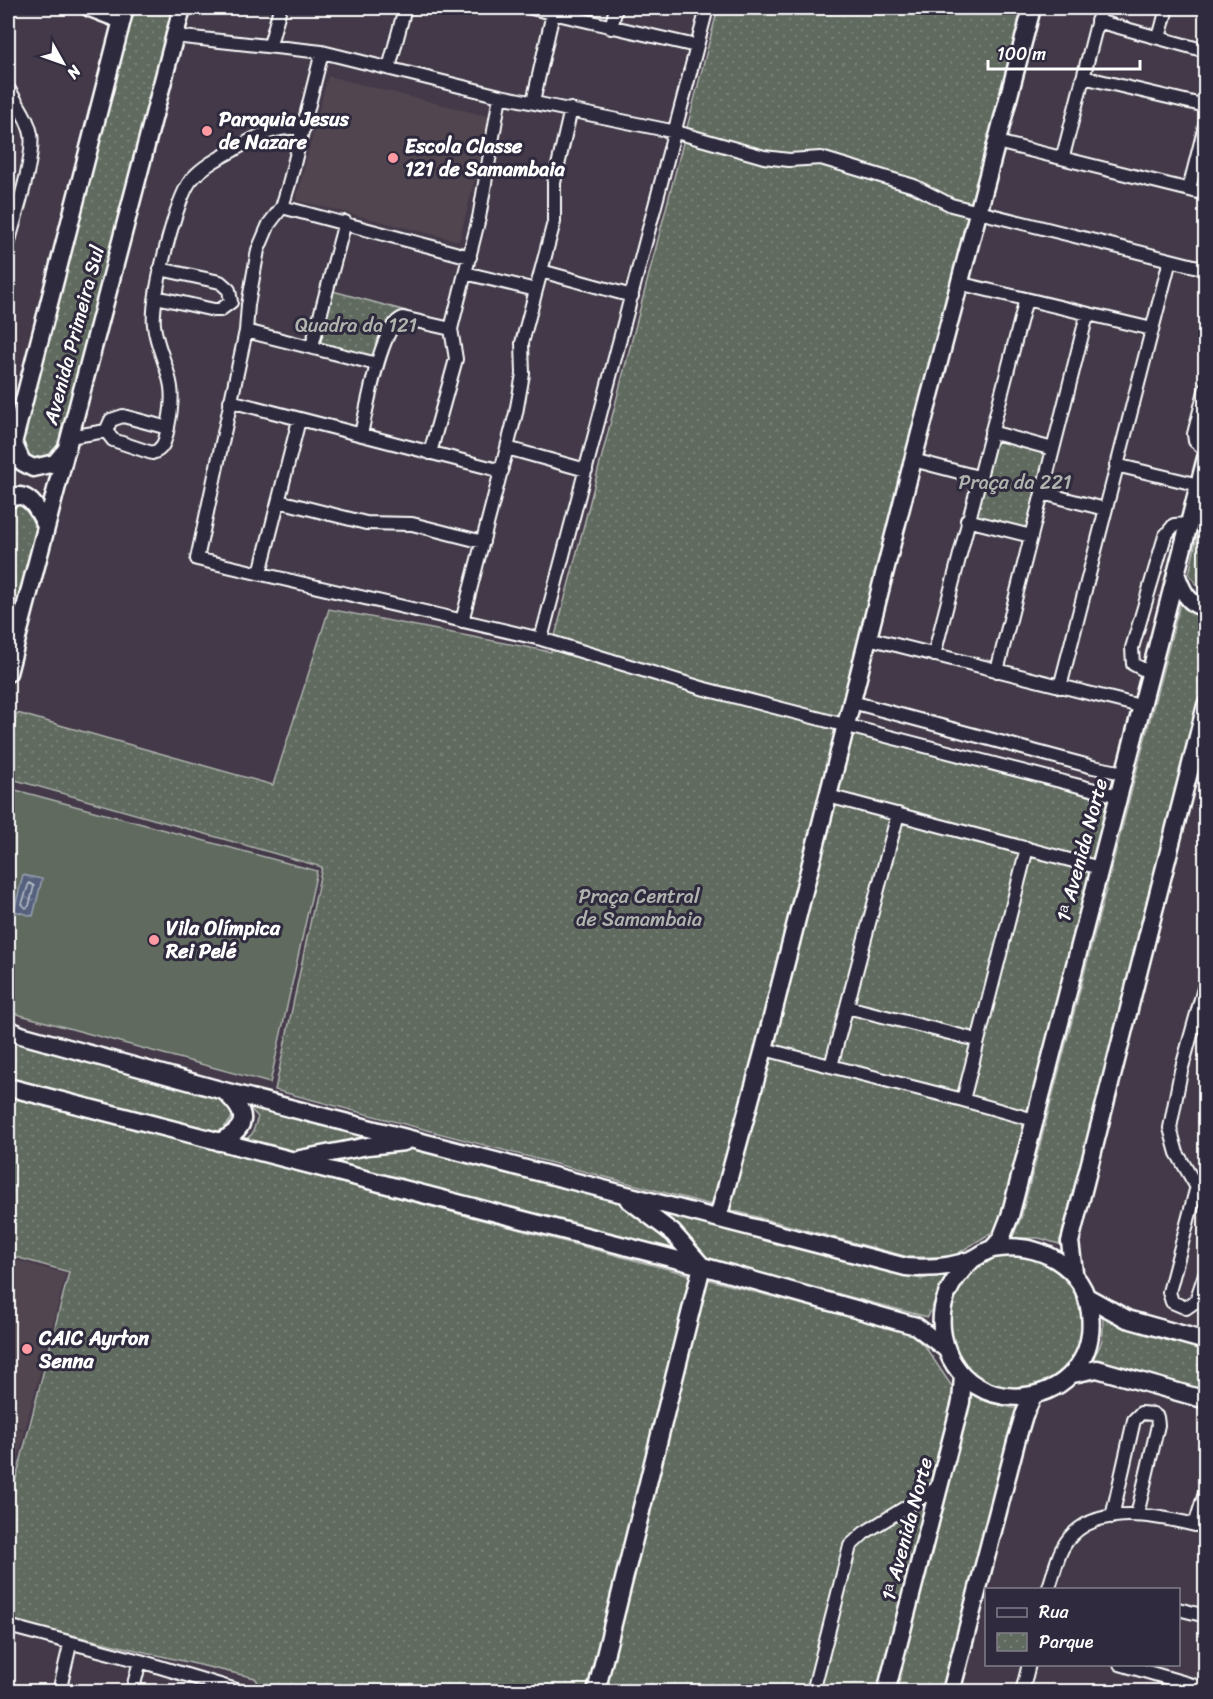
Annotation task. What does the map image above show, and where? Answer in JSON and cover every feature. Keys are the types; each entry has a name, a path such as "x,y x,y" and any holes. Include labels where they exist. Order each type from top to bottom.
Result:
{"main road":[{"path":"90,8 123,14"},
{"name":"Avenida Primeira Sul","path":"8,673 182,8"},
{"path":"718,1218 764,1049 958,283 1032,8"},
{"name":"Avenida Primeira Sul","path":"8,463 123,14"},
{"path":"13,442 22,462 33,468 55,463 68,443"},
{"name":"1ᵃ Avenida Norte","path":"992,1249 1001,1239 1007,1227 1206,458"},
{"path":"8,500 19,496 32,501 46,526"},
{"path":"1176,573 1186,596 1197,606 1206,608"},
{"path":"8,1087 702,1266 916,1326 946,1349 963,1376 984,1390 1000,1395 1034,1396 1055,1388 1073,1374 1085,1358 1091,1320 1089,1298 1074,1272 1070,1242 1206,705"},
{"path":"8,1029 21,1035 224,1091 906,1267 923,1269 972,1260"},
{"path":"219,1142 234,1135 243,1122 242,1113 237,1104 224,1091"},
{"path":"290,1160 326,1156 368,1146 418,1141"},
{"path":"623,1194 673,1233 702,1266"},
{"path":"946,1349 941,1325 943,1304 959,1272 972,1260 992,1249 1033,1250 1055,1259 1074,1272"},
{"path":"596,1692 702,1266"},
{"path":"1089,1298 1127,1319 1206,1341"},
{"path":"1073,1374 1097,1369 1206,1400"},
{"name":"1ᵃ Avenida Norte","path":"886,1692 962,1402 963,1376"},
{"path":"951,1692 1023,1415 1034,1396"}],"street":[{"path":"270,45 280,8"},
{"path":"389,68 405,8"},
{"path":"531,8 696,46"},
{"path":"611,28 616,8"},
{"path":"542,639 707,8"},
{"path":"1063,156 1101,8"},
{"path":"1159,38 1167,8"},
{"path":"532,102 553,13"},
{"path":"1097,21 1206,51"},
{"path":"174,36 322,52 500,96 676,132 764,157 789,160 821,158 914,186 951,206 1206,269"},
{"path":"322,52 282,207 269,224 258,250 248,305 246,331 197,559 542,639 705,689 1118,796"},
{"path":"1083,77 1206,106"},
{"path":"8,88 24,116 31,135 30,155 8,246"},
{"path":"430,453 456,359 451,329 470,256 500,96"},
{"path":"462,621 521,389 522,343 554,222 554,183 572,109"},
{"path":"1189,189 1206,122"},
{"path":"106,431 113,440 152,453 165,442 172,407 171,386 153,324 160,269 190,181 199,171 264,133 277,128 304,128"},
{"path":"997,142 1063,156 1206,194"},
{"path":"282,207 470,256"},
{"path":"312,346 345,222"},
{"path":"1060,687 1170,260"},
{"path":"156,297 214,310 220,310 231,302 229,290 220,282 160,269"},
{"path":"541,271 632,296"},
{"path":"465,273 536,290"},
{"path":"958,283 1152,329"},
{"path":"934,655 978,477 1026,299"},
{"path":"997,671 1087,315"},
{"path":"361,434 387,332 398,319 410,319 451,329"},
{"path":"246,331 377,364"},
{"path":"1206,387 1194,434 1195,441 1206,450"},
{"path":"230,401 502,471"},
{"path":"68,443 106,431 111,420 123,416 168,428"},
{"path":"260,573 299,420"},
{"path":"991,432 1053,449"},
{"path":"507,448 586,470"},
{"path":"913,460 978,477"},
{"path":"1116,465 1199,485"},
{"path":"1042,493 1105,509"},
{"path":"279,501 366,523 412,524 483,542"},
{"path":"968,520 1031,536"},
{"path":"1150,673 1133,664 1132,648 1165,536 1174,525 1189,524"},
{"path":"868,638 1140,706"},
{"path":"852,702 1093,767 1124,773"},
{"path":"878,733 877,721 886,710"},
{"path":"1088,788 1094,779 1093,767"},
{"path":"828,796 1100,868"},
{"path":"831,1066 898,814"},
{"path":"963,1100 1027,848"},
{"path":"1206,981 1170,1118 1173,1142 1196,1190 1206,1203"},
{"path":"847,1007 977,1040"},
{"path":"764,1049 1034,1120"},
{"path":"1196,1190 1169,1292 1172,1302 1186,1308 1196,1301 1206,1271"},
{"path":"1112,1517 1134,1420 1141,1413 1147,1413 1157,1417 1158,1425 1137,1515"},
{"path":"813,1692 850,1546 864,1533 940,1486"},
{"path":"1049,1588 1062,1548 1079,1531 1112,1517 1137,1515 1200,1527 1206,1490"},
{"path":"1180,1609 1206,1616"},
{"path":"8,1626 70,1645 140,1661 243,1692"},
{"path":"59,1692 70,1645"},
{"path":"132,1692 140,1661"},
{"path":"1022,1692 1029,1666"},
{"path":"1124,1666 1206,1689"}],"shaded area":[{"name":"Escola Classe 121 de Samambaia","path":"328,76 491,117 459,241 296,200"},
{"name":"CAIC Ayrton Senna","path":"8,1258 66,1274 25,1429 8,1425"},
{"path":"8,1426 25,1431 8,1499"}],"green space":[{"path":"132,8 176,8 63,446 46,461 30,459 22,443"},
{"name":"Praça Central de Samambaia","path":"718,8 1025,8 842,730 1111,802 999,1228 952,1257 909,1257 275,1090 322,867 8,778 8,753 17,713 273,785 329,609 551,652"},
{"name":"Quadra da 121","path":"333,291 406,311 391,326 381,361 319,343"},
{"name":"Praça da 221","path":"997,432 1057,448 1034,532 974,516"},
{"path":"20,501 40,520 8,650 8,509"},
{"path":"1205,501 1206,596 1189,574"},
{"path":"1182,596 1205,615 1205,693 1059,1244 1039,1238 1012,1238 1021,1218"},
{"name":"Vila Olímpica Rei Pelé","path":"8,788 317,871 270,1083 13,1013 8,1008"},
{"path":"8,1039 221,1097 235,1114 221,1132 8,1078"},
{"path":"8,1095 910,1333 926,1348 955,1391 878,1691 264,1691 255,1678 8,1620 8,1510 69,1272 8,1255"},
{"path":"246,1104 921,1279 947,1273 928,1317 245,1140 252,1134 258,1117"},
{"path":"1011,1253 1034,1254 1074,1279 1089,1323 1073,1366 1036,1390 991,1387 972,1375 958,1357 950,1336 949,1314 956,1292 968,1274 988,1260"},
{"path":"1102,1314 1121,1327 1205,1351 1205,1391 1089,1362 1102,1340"},
{"path":"969,1389 993,1403 1020,1409 945,1691 893,1692"}],"water":[{"path":"23,875 42,879 33,916 14,911"}],"place":[{"name":"Paroquia Jesus de Nazare","path":"207,131"},
{"name":"Escola Classe 121 de Samambaia","path":"393,158"},
{"name":"Vila Olímpica Rei Pelé","path":"154,940"},
{"name":"CAIC Ayrton Senna","path":"27,1349"}]}
